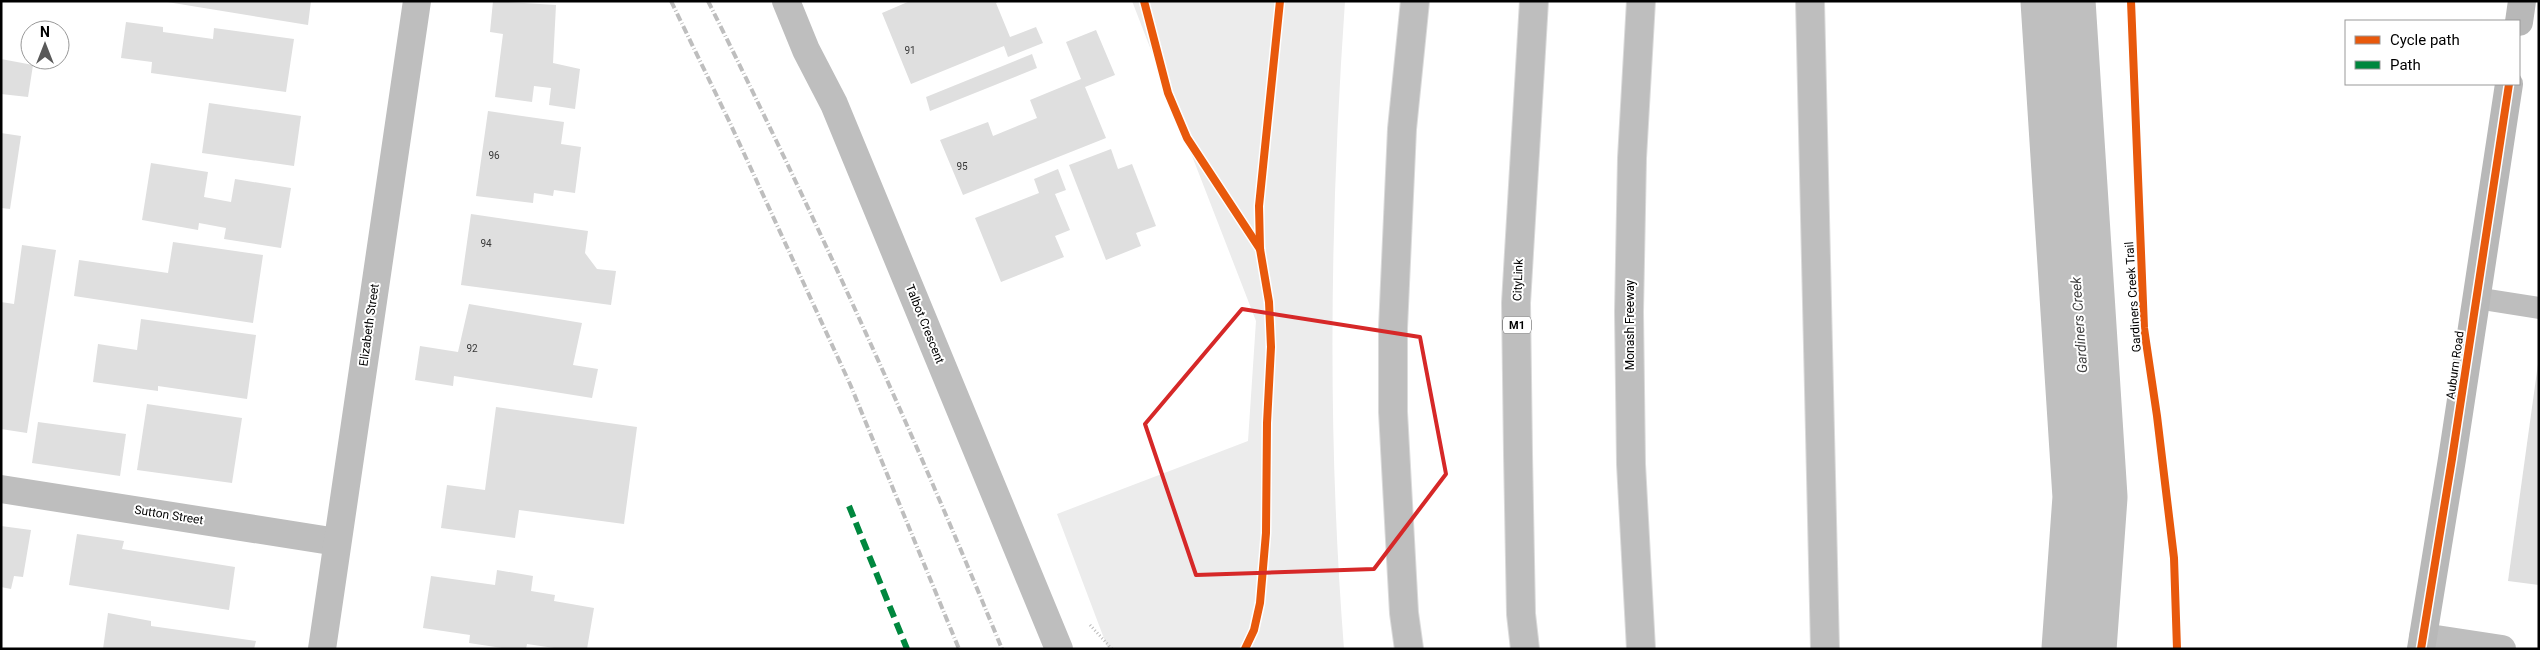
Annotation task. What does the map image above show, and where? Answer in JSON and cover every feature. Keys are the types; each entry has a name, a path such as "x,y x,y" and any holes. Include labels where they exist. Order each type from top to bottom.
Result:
{"main road":[{"name":"Elizabeth Street","path":"322,649 417,1"},
{"name":"Talbot Crescent","path":"786,1 806,50 834,104 1059,649"},
{"path":"1409,649 1404,613 1393,412 1393,328 1402,129 1415,1"},
{"name":"CityLink","path":"1525,649 1521,586 1516,303 1534,1"},
{"name":"Monash Freeway","path":"1641,1 1632,158 1628,312 1631,464 1641,649"},
{"path":"1810,1 1825,649"},
{"path":"2519,20 2522,1"},
{"name":"Auburn Road","path":"2422,643 2509,85"},
{"name":"Sutton Street","path":"1,489 337,542"},
{"path":"2422,643 2502,649"}],"lane":[{"path":"2476,298 2539,308"}],"path":[{"path":"1090,625 1112,649"}],"highlighted area":[{"path":"1242,309 1420,337 1446,474 1374,569 1196,575 1145,424"}],"shaded area":[{"path":"1132,1 1345,1 1336,163 1332,325 1335,487 1344,649 1108,649 1057,514 1248,441 1256,321"}],"building":[{"path":"161,1 311,1 308,25"},
{"path":"493,1 556,5 553,63 580,69 575,109 549,105 551,88 534,86 532,102 495,97 503,34 490,32"},
{"path":"910,1 1000,1 996,3 1010,37 1036,27 1043,43 1008,57 1004,46 911,84 882,13"},
{"path":"126,22 163,27 163,32 213,39 214,28 294,39 286,92 151,73 152,62 121,58"},
{"path":"1096,30 1115,75 1085,87 1106,138 963,195 940,140 988,122 993,136 1037,118 1030,100 1081,79 1066,42"},
{"path":"1032,54 1037,68 930,111 926,97"},
{"path":"1,59 20,63 20,70 32,70 28,97 1,94"},
{"path":"209,103 301,116 294,166 202,153"},
{"path":"488,111 564,122 561,144 581,147 575,193 554,190 553,196 534,193 533,203 476,196"},
{"path":"1,133 21,136 10,209 1,208"},
{"path":"1111,149 1118,169 1132,164 1156,226 1136,233 1141,246 1106,260 1069,165"},
{"path":"151,163 208,172 204,197 231,202 235,179 291,188 281,248 224,239 226,228 199,223 198,230 142,220"},
{"path":"1058,169 1066,190 1055,194 1070,230 1055,236 1064,257 1001,282 975,218 1039,193 1034,179"},
{"path":"471,214 588,231 585,253 597,269 616,271 611,305 461,285"},
{"path":"173,242 263,255 253,323 74,296 79,260 168,273"},
{"path":"22,245 56,250 27,433 1,429 1,302 14,304"},
{"path":"469,304 582,323 573,365 598,369 592,398 454,376 453,386 415,380 420,346 458,352"},
{"path":"141,319 256,335 247,399 158,386 158,391 93,382 98,344 137,350"},
{"path":"2539,364 2539,585 2508,581"},
{"path":"147,404 242,418 232,483 137,470"},
{"path":"496,407 637,427 624,524 519,510 515,538 441,528 447,485 485,490"},
{"path":"38,422 126,434 120,476 32,463"},
{"path":"1,526 31,530 23,577 14,576 11,589 1,587"},
{"path":"77,534 124,541 122,549 235,567 229,610 69,585"},
{"path":"497,570 533,576 531,591 555,595 554,601 594,608 587,649 561,649 527,644 526,649 509,649 469,643 470,635 423,628 431,576 495,585"},
{"path":"108,613 151,621 151,626 256,641 254,649 103,649"}],"waterway":[{"name":"Gardiners Creek","path":"2058,1 2090,497 2079,649"}],"railway":[{"path":"671,1 730,123 850,384 959,649"},
{"path":"708,1 786,161 861,322 933,485 1002,649"}],"marked path":[{"path":"849,506 907,649"}],"cycle path":[{"path":"1144,1 1168,93 1187,138 1260,249"},
{"path":"1245,649 1254,630 1260,603 1266,533 1267,423 1271,347 1269,302 1260,249 1259,206 1280,1"},
{"name":"Gardiners Creek Trail","path":"2131,1 2144,328 2157,416 2174,558 2177,649"},
{"path":"2421,649 2509,85"}]}
